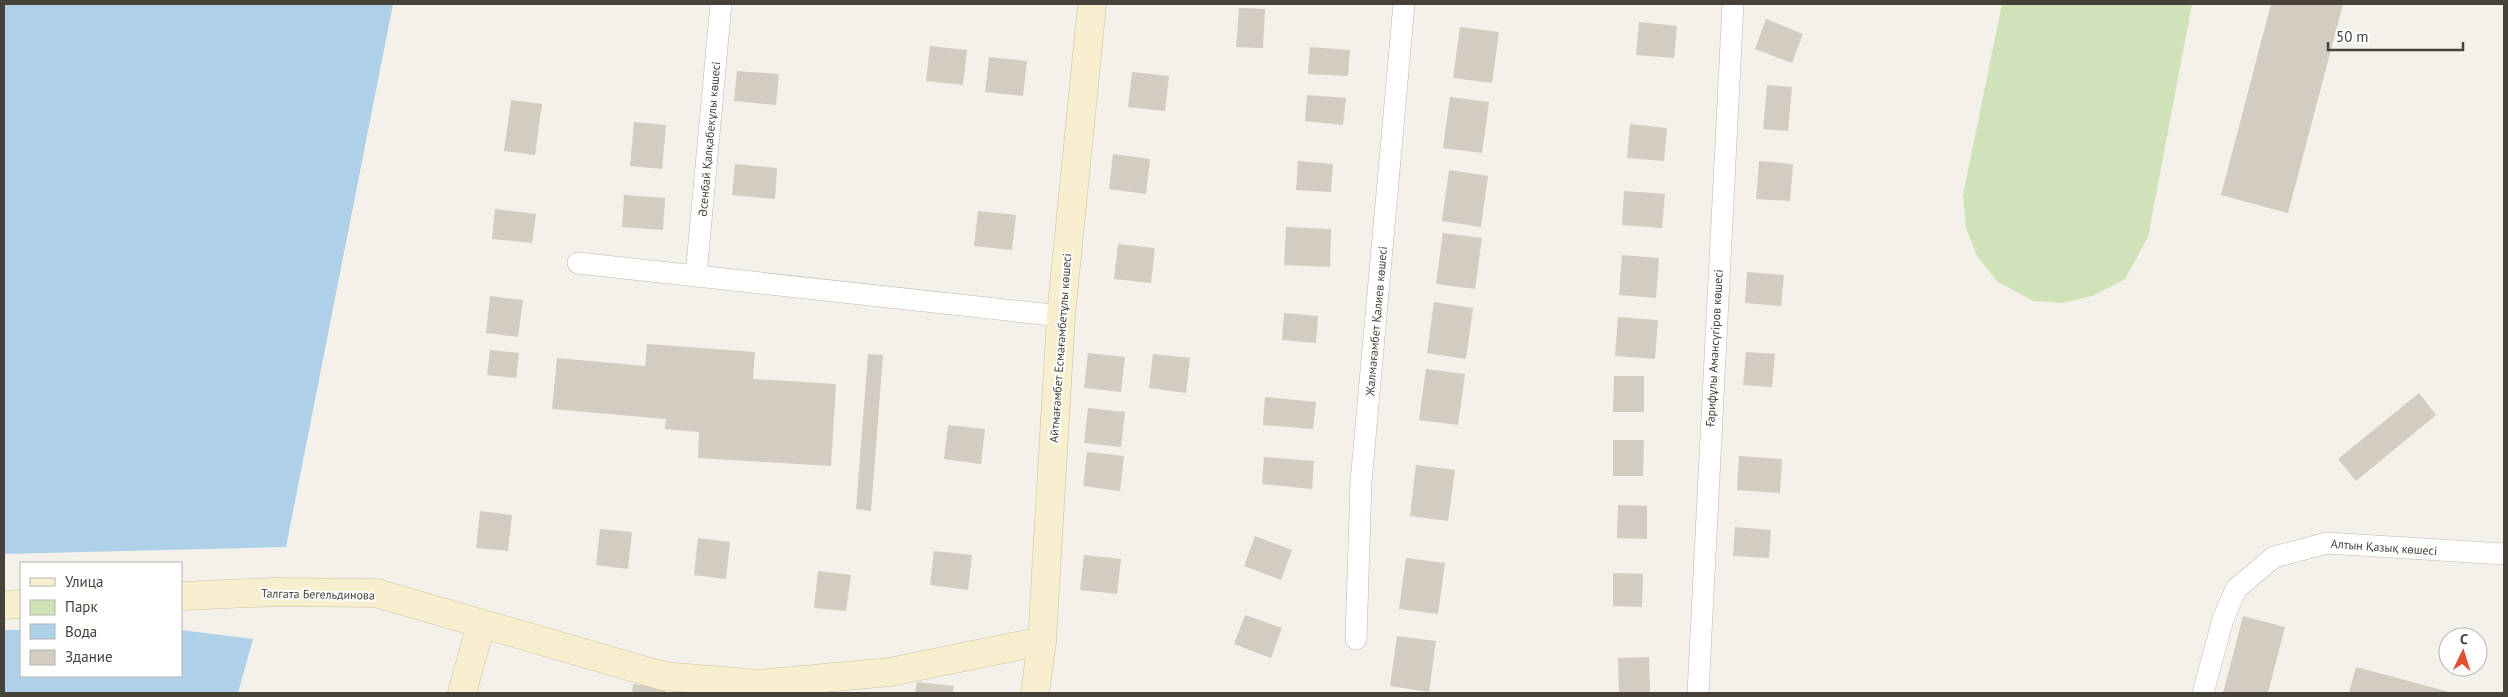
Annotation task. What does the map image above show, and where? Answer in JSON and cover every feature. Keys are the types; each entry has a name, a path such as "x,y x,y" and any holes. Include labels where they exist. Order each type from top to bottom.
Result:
{"street":[{"name":"Әсенбай Қалқабекұлы көшесі","path":"696,275 722,4"},
{"name":"Айтмағамбет Есмағамбетұлы көшесі","path":"1035,693 1042,641 1061,316 1092,4"},
{"name":"Жалмағамбет Қалиев көшесі","path":"1356,639 1361,482 1404,4"},
{"name":"Ғарифұлы Амансүгіров көшесі","path":"1698,693 1733,4"},
{"path":"578,263 1061,316"},
{"name":"Алтын Қазық көшесі","path":"2203,693 2223,619 2236,588 2274,556 2327,543 2504,554"},
{"name":"Талгата Бегельдинова","path":"182,596 275,592 376,593 663,676 758,684 890,672 1042,641"},
{"path":"4,604 20,604"},
{"path":"462,693 481,624"}],"green space":[{"path":"2002,4 2192,4 2148,237 2125,279 2095,295 2063,303 2033,301 1998,282 1977,256 1966,228 1963,195"}],"water":[{"path":"4,4 393,4 286,547 4,554"},
{"path":"4,630 20,630 20,677 182,677 182,630 253,639 238,693 4,693"}],"building":[{"path":"2271,4 2343,4 2288,213 2221,195"},
{"path":"1239,8 1265,9 1263,48 1236,47"},
{"path":"1766,19 1803,34 1792,63 1755,49"},
{"path":"1639,22 1677,26 1674,58 1636,55"},
{"path":"1460,27 1499,32 1492,83 1453,78"},
{"path":"930,46 967,50 963,85 926,81"},
{"path":"1310,47 1350,50 1348,76 1308,74"},
{"path":"989,57 1027,61 1023,96 985,92"},
{"path":"737,71 779,74 776,105 734,101"},
{"path":"1132,72 1169,76 1165,111 1128,107"},
{"path":"1767,85 1792,87 1788,131 1763,129"},
{"path":"1307,95 1346,98 1343,125 1305,121"},
{"path":"1450,97 1489,102 1482,153 1443,148"},
{"path":"511,100 542,104 535,155 504,151"},
{"path":"634,122 666,125 662,169 630,166"},
{"path":"1630,124 1667,128 1664,161 1627,158"},
{"path":"1113,154 1150,159 1146,194 1109,189"},
{"path":"1298,161 1333,164 1331,192 1296,190"},
{"path":"1759,161 1793,164 1790,201 1756,199"},
{"path":"735,164 777,168 775,199 732,195"},
{"path":"1449,170 1488,176 1481,227 1442,221"},
{"path":"1624,191 1665,194 1662,228 1622,225"},
{"path":"624,195 665,198 663,230 622,227"},
{"path":"495,209 536,214 532,243 492,239"},
{"path":"978,211 1016,215 1012,250 974,246"},
{"path":"1286,227 1331,229 1330,267 1284,265"},
{"path":"1443,233 1482,238 1475,289 1436,284"},
{"path":"1118,244 1155,248 1151,283 1114,279"},
{"path":"1622,255 1659,258 1656,298 1619,295"},
{"path":"1747,272 1784,275 1781,306 1745,303"},
{"path":"490,296 523,300 518,337 486,333"},
{"path":"1434,302 1473,308 1466,359 1427,353"},
{"path":"1284,313 1318,316 1316,343 1282,340"},
{"path":"1618,317 1658,320 1655,359 1615,356"},
{"path":"647,344 755,352 753,379 836,384 831,466 698,458 699,432 665,429 666,419 552,409 557,358 645,366"},
{"path":"490,350 519,353 516,378 487,375"},
{"path":"1746,352 1775,354 1772,387 1743,385"},
{"path":"1088,353 1125,357 1121,392 1084,388"},
{"path":"868,354 883,355 871,511 856,509"},
{"path":"1153,354 1190,358 1186,393 1149,388"},
{"path":"1426,369 1465,374 1458,425 1419,420"},
{"path":"1614,376 1644,376 1644,412 1613,412"},
{"path":"2419,393 2436,415 2356,481 2338,459"},
{"path":"1265,397 1316,402 1313,429 1263,425"},
{"path":"1088,408 1125,412 1121,447 1084,443"},
{"path":"948,425 985,429 981,464 944,459"},
{"path":"1613,440 1644,440 1643,476 1613,476"},
{"path":"1087,452 1124,456 1120,491 1083,486"},
{"path":"1739,456 1782,459 1780,493 1737,490"},
{"path":"1264,457 1314,461 1312,489 1262,484"},
{"path":"1416,465 1455,470 1448,521 1410,516"},
{"path":"1618,505 1647,506 1647,539 1617,538"},
{"path":"480,511 512,515 508,551 476,548"},
{"path":"1735,527 1771,530 1769,558 1733,556"},
{"path":"600,529 632,532 628,569 596,565"},
{"path":"1255,536 1292,550 1281,580 1244,566"},
{"path":"698,538 730,542 726,579 694,575"},
{"path":"934,551 972,555 968,590 930,585"},
{"path":"1084,555 1121,559 1117,594 1080,590"},
{"path":"1406,558 1445,563 1438,614 1399,609"},
{"path":"818,571 851,575 846,611 814,608"},
{"path":"1613,573 1643,574 1642,607 1613,606"},
{"path":"1245,615 1282,628 1271,658 1234,644"},
{"path":"2243,616 2285,627 2268,693 2223,693"},
{"path":"1397,636 1436,641 1429,692 1390,686"},
{"path":"1649,657 1650,693 1619,693 1618,658"},
{"path":"2356,667 2453,693 2349,693"},
{"path":"917,682 954,686 953,693 915,693"},
{"path":"633,684 665,688 665,693 632,693"}]}
